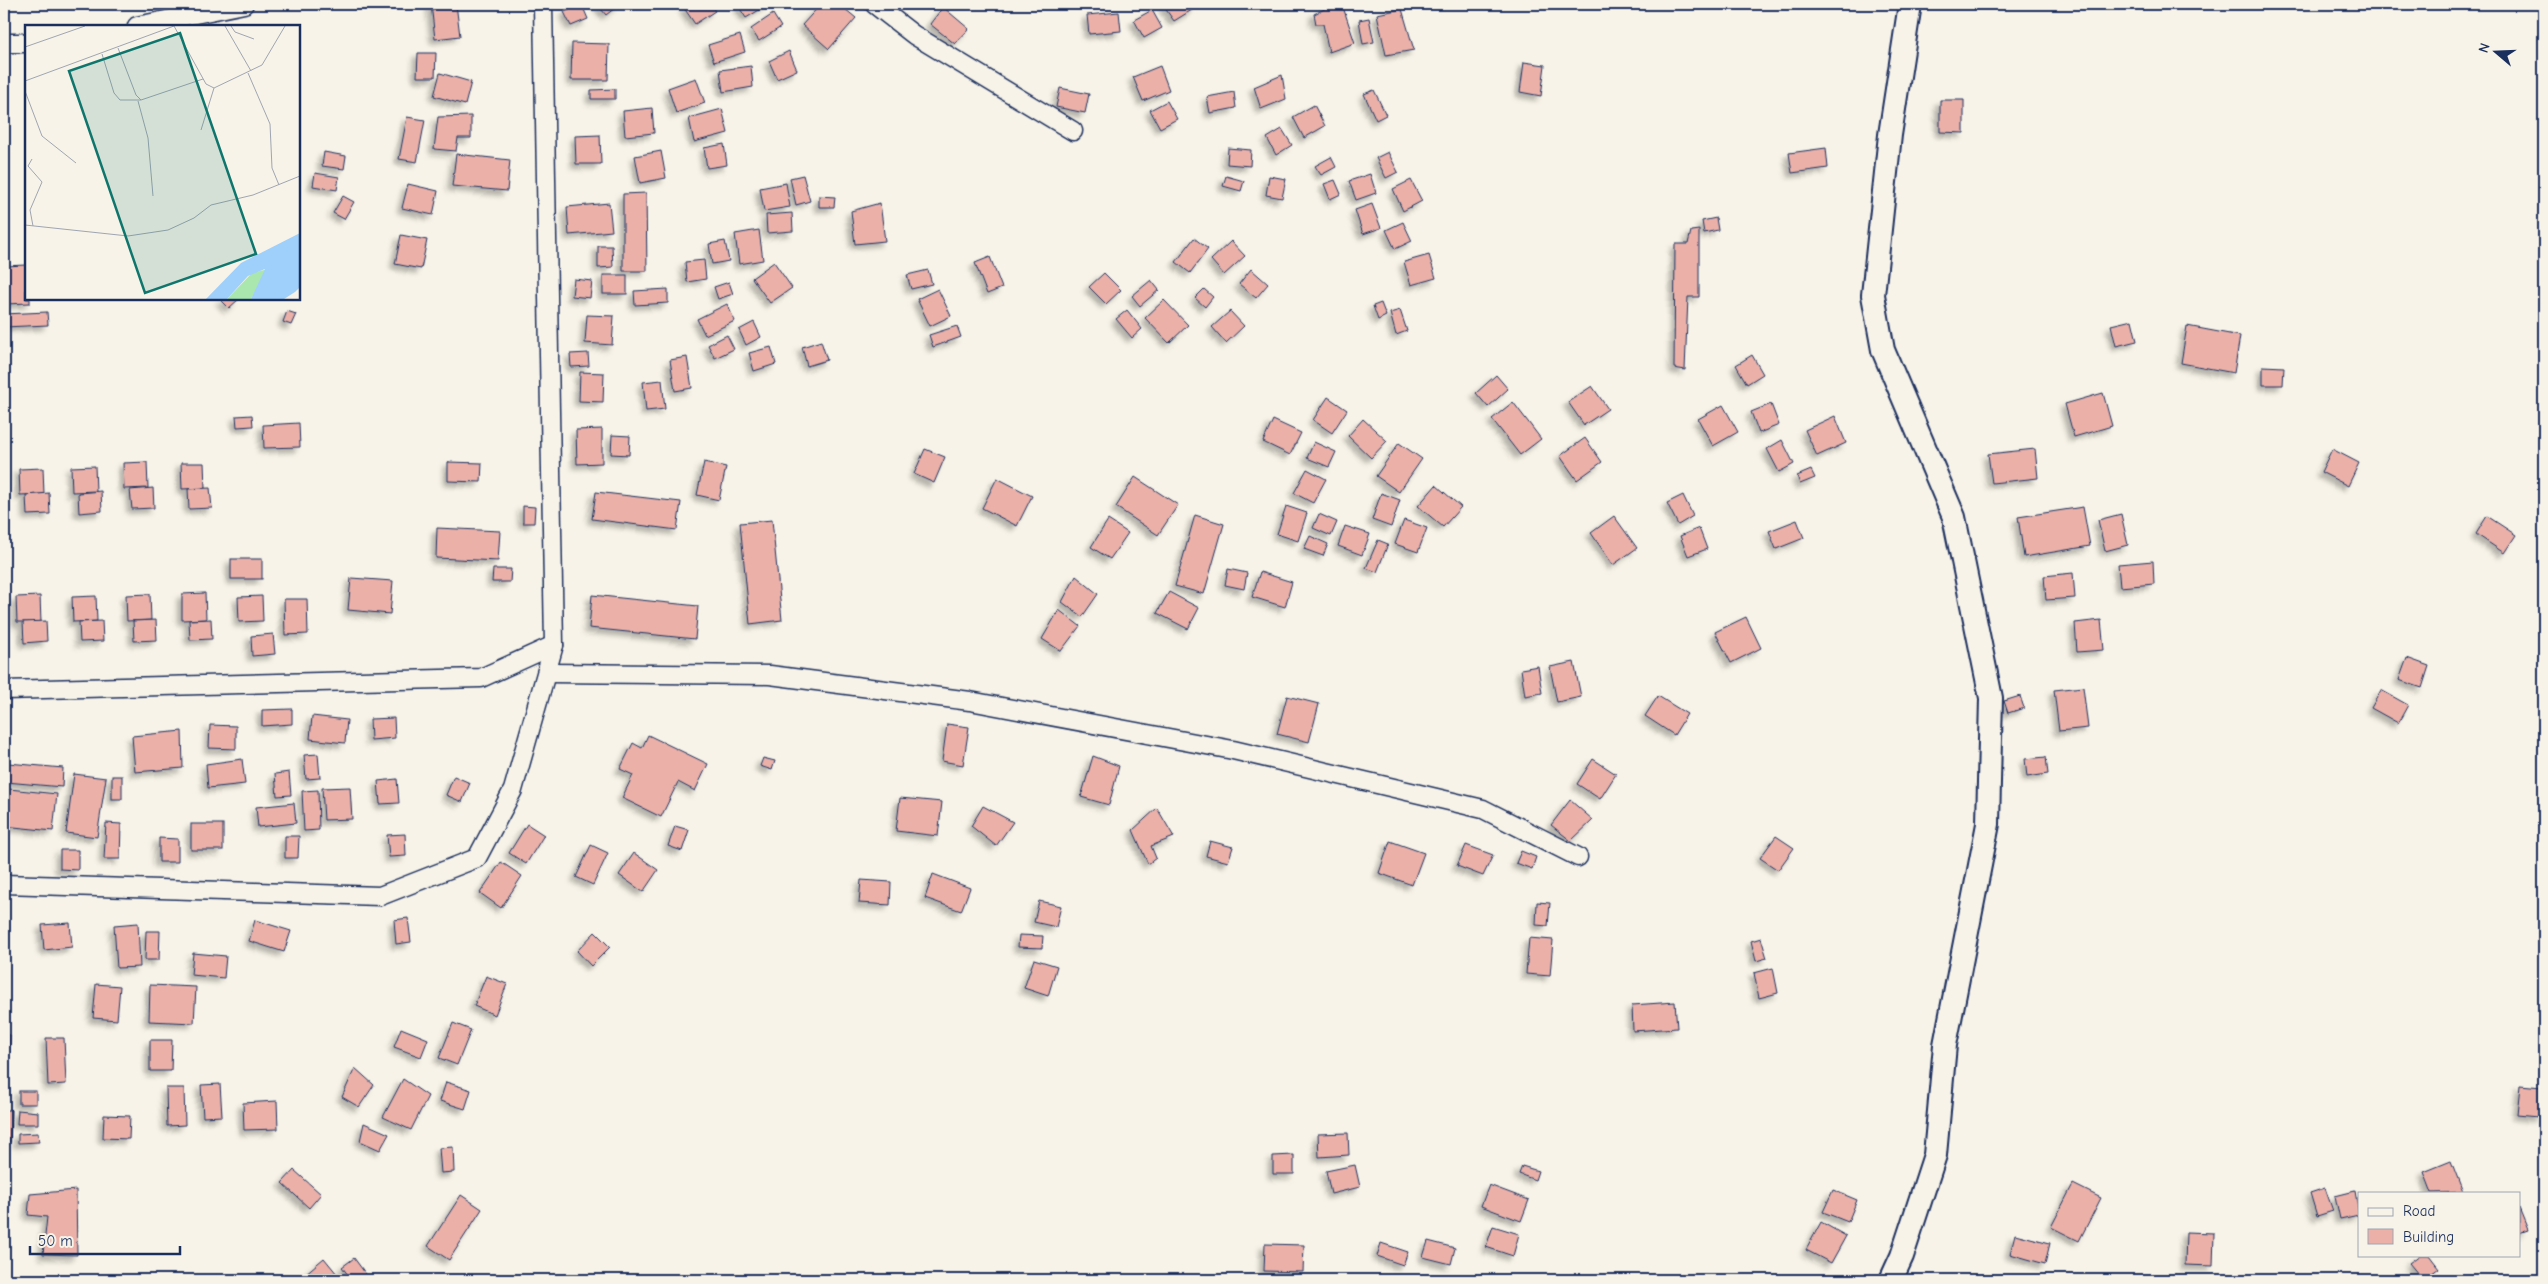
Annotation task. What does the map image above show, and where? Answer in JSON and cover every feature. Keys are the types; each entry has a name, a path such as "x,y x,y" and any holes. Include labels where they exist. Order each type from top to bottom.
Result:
{"street":[{"path":"142,25 244,4"},
{"path":"4,884 380,896 477,858 512,790 554,645 543,4"},
{"path":"874,4 914,35 1073,131"},
{"path":"1891,1280 1902,1256 1935,1155 1945,1044 1988,824 1990,698 1954,517 1883,350 1873,295 1890,135 1910,4"},
{"path":"4,43 25,43"},
{"path":"4,690 481,678 554,645"},
{"path":"547,673 770,675 970,702 1234,750 1483,810 1578,857"}],"building":[{"path":"431,4 456,4 460,36 435,39"},
{"path":"597,4 620,4 606,15"},
{"path":"691,4 710,4 715,11 695,24 684,8"},
{"path":"737,4 769,4 746,18"},
{"path":"821,4 839,4 856,18 829,49 802,25"},
{"path":"1162,4 1192,4 1195,8 1174,21"},
{"path":"1335,4 1342,4 1355,43 1329,52 1323,24 1316,24 1314,14"},
{"path":"582,5 588,19 571,26 564,12"},
{"path":"943,7 969,29 955,44 930,24"},
{"path":"1402,9 1414,50 1386,55 1377,14"},
{"path":"1152,10 1162,28 1144,38 1134,20"},
{"path":"1119,12 1121,31 1089,34 1087,15"},
{"path":"773,14 781,27 759,41 751,29"},
{"path":"1369,18 1374,42 1363,44 1359,20"},
{"path":"740,35 745,52 714,62 708,45"},
{"path":"572,43 609,44 608,80 571,80"},
{"path":"789,51 797,70 777,79 769,61"},
{"path":"418,53 436,53 435,77 417,77"},
{"path":"1524,62 1545,65 1541,96 1520,92"},
{"path":"751,66 753,87 723,92 720,70"},
{"path":"1160,66 1169,90 1143,101 1133,77"},
{"path":"440,73 471,82 465,105 434,96"},
{"path":"1282,75 1286,99 1261,109 1254,87"},
{"path":"696,78 705,103 676,113 668,88"},
{"path":"1060,88 1089,94 1085,113 1056,107"},
{"path":"615,89 615,99 591,99 591,90"},
{"path":"1374,90 1386,115 1376,120 1364,94"},
{"path":"1234,92 1236,108 1210,113 1207,97"},
{"path":"1940,100 1964,100 1964,133 1940,132"},
{"path":"1167,101 1177,119 1160,128 1150,110"},
{"path":"1314,105 1325,126 1304,138 1293,117"},
{"path":"652,108 654,133 625,136 623,111"},
{"path":"722,109 728,133 694,142 689,118"},
{"path":"471,116 471,138 458,138 456,151 434,149 438,117"},
{"path":"407,117 425,120 417,162 399,159"},
{"path":"1282,129 1292,145 1276,155 1267,138"},
{"path":"600,135 601,164 576,164 575,136"},
{"path":"724,144 727,165 707,168 704,148"},
{"path":"1228,148 1251,150 1250,166 1227,164"},
{"path":"1826,148 1828,168 1792,173 1789,153"},
{"path":"661,151 666,178 640,183 635,156"},
{"path":"324,152 346,156 344,169 322,166"},
{"path":"1388,152 1398,172 1386,178 1376,158"},
{"path":"456,154 510,160 507,191 452,186"},
{"path":"1331,157 1336,167 1321,175 1315,166"},
{"path":"315,173 339,177 337,190 313,186"},
{"path":"1370,174 1376,193 1356,200 1349,181"},
{"path":"803,175 810,201 796,205 790,178"},
{"path":"1226,176 1244,181 1241,191 1223,186"},
{"path":"1269,176 1286,179 1282,198 1266,195"},
{"path":"1335,180 1341,194 1330,199 1324,184"},
{"path":"1411,180 1422,201 1403,211 1393,189"},
{"path":"786,183 790,207 764,211 760,188"},
{"path":"408,184 438,191 433,215 402,208"},
{"path":"646,193 647,271 623,271 623,194"},
{"path":"343,196 354,202 344,219 333,213"},
{"path":"819,196 835,197 834,207 819,207"},
{"path":"609,203 612,231 569,235 567,207"},
{"path":"880,203 885,241 855,244 851,211"},
{"path":"1372,204 1381,228 1363,234 1355,210"},
{"path":"792,213 793,231 767,233 766,215"},
{"path":"1716,218 1718,230 1704,233 1702,221"},
{"path":"1403,222 1412,241 1395,249 1386,230"},
{"path":"759,230 763,260 739,264 735,234"},
{"path":"1699,230 1699,297 1688,297 1685,370 1674,368 1675,244 1688,244 1691,231"},
{"path":"401,235 427,240 421,269 395,264"},
{"path":"1194,238 1208,249 1190,273 1176,262"},
{"path":"725,241 729,261 712,264 709,244"},
{"path":"1231,241 1245,256 1224,275 1211,260"},
{"path":"598,246 612,246 613,267 598,268"},
{"path":"1429,255 1436,278 1411,285 1404,262"},
{"path":"990,257 1002,288 987,294 975,263"},
{"path":"704,260 706,279 687,282 685,262"},
{"path":"774,262 792,288 770,303 752,278"},
{"path":"25,265 25,300 30,300 30,303 4,304 4,266"},
{"path":"1251,269 1268,284 1256,298 1239,284"},
{"path":"928,270 932,284 911,289 907,275"},
{"path":"1104,273 1121,290 1106,304 1089,287"},
{"path":"603,275 627,275 627,294 603,294"},
{"path":"574,279 592,281 590,298 572,296"},
{"path":"1151,280 1159,290 1140,306 1132,296"},
{"path":"729,282 733,294 718,299 714,287"},
{"path":"668,289 668,303 635,305 634,291"},
{"path":"938,289 951,316 930,326 917,299"},
{"path":"1204,289 1213,297 1205,307 1195,298"},
{"path":"221,300 238,300 229,308"},
{"path":"1164,300 1188,325 1169,343 1145,318"},
{"path":"1381,303 1386,316 1378,320 1373,306"},
{"path":"727,304 735,321 705,335 697,319"},
{"path":"1127,310 1142,329 1132,338 1116,319"},
{"path":"1400,310 1407,331 1396,335 1390,313"},
{"path":"287,311 296,314 291,325 283,322"},
{"path":"1230,311 1244,326 1226,343 1212,327"},
{"path":"47,312 48,325 4,327 4,314"},
{"path":"587,315 614,316 612,345 585,343"},
{"path":"2132,320 2137,341 2116,346 2111,325"},
{"path":"754,322 761,337 746,345 739,330"},
{"path":"957,326 961,337 933,347 929,335"},
{"path":"2187,326 2240,336 2234,373 2181,363"},
{"path":"727,335 734,349 715,358 708,345"},
{"path":"821,341 827,360 807,366 802,347"},
{"path":"771,347 776,364 754,371 749,353"},
{"path":"588,353 589,366 571,367 570,354"},
{"path":"1752,355 1763,374 1747,384 1736,365"},
{"path":"687,357 692,388 675,391 670,360"},
{"path":"2263,366 2284,367 2283,385 2263,385"},
{"path":"580,372 604,373 603,402 579,401"},
{"path":"1496,375 1508,389 1488,407 1476,393"},
{"path":"662,380 665,409 646,411 643,382"},
{"path":"1592,386 1608,409 1584,425 1568,402"},
{"path":"2103,393 2112,426 2074,437 2065,404"},
{"path":"1328,397 1347,410 1332,433 1313,420"},
{"path":"1513,402 1541,439 1520,455 1492,419"},
{"path":"1771,404 1779,425 1759,433 1751,412"},
{"path":"1723,405 1738,432 1713,446 1698,419"},
{"path":"252,415 253,426 237,427 236,416"},
{"path":"1835,416 1846,443 1817,456 1805,430"},
{"path":"1363,419 1387,441 1371,458 1348,436"},
{"path":"1273,420 1301,433 1290,455 1263,442"},
{"path":"299,423 300,447 264,448 263,425"},
{"path":"602,429 602,463 577,464 576,430"},
{"path":"612,435 630,436 629,455 611,454"},
{"path":"1585,438 1602,462 1577,480 1560,456"},
{"path":"1782,440 1794,464 1779,472 1767,449"},
{"path":"1314,442 1336,452 1329,467 1307,458"},
{"path":"1399,443 1422,459 1399,492 1376,476"},
{"path":"925,449 945,457 934,483 914,474"},
{"path":"2035,449 2038,478 1992,483 1988,454"},
{"path":"2332,449 2359,463 2348,486 2321,472"},
{"path":"147,462 148,488 124,489 123,463"},
{"path":"448,462 482,463 481,482 448,481"},
{"path":"704,462 726,467 719,500 697,495"},
{"path":"181,463 204,463 205,488 182,489"},
{"path":"95,466 96,491 72,492 71,467"},
{"path":"43,468 44,494 20,495 19,469"},
{"path":"1307,469 1326,479 1313,503 1294,493"},
{"path":"1811,470 1815,478 1800,484 1797,476"},
{"path":"1135,477 1178,505 1158,535 1116,507"},
{"path":"997,478 1032,496 1017,526 982,508"},
{"path":"1436,485 1461,507 1443,527 1418,506"},
{"path":"153,488 154,508 132,509 130,490"},
{"path":"210,488 212,508 189,509 188,489"},
{"path":"101,491 102,511 79,513 78,493"},
{"path":"596,492 681,502 677,530 592,519"},
{"path":"49,493 50,514 27,515 26,495"},
{"path":"1381,493 1400,500 1391,527 1372,520"},
{"path":"1683,495 1693,516 1678,525 1667,503"},
{"path":"523,506 535,507 534,523 523,523"},
{"path":"1286,506 1307,513 1298,541 1277,534"},
{"path":"2083,507 2090,546 2024,557 2018,517"},
{"path":"1319,514 1337,522 1331,536 1313,528"},
{"path":"2121,514 2128,545 2105,551 2098,520"},
{"path":"1195,515 1224,524 1204,594 1175,586"},
{"path":"1614,516 1637,548 1613,565 1591,533"},
{"path":"2487,516 2516,535 2504,553 2476,534"},
{"path":"772,520 782,620 750,624 740,523"},
{"path":"1108,520 1128,533 1110,559 1091,547"},
{"path":"1404,520 1427,528 1418,552 1395,544"},
{"path":"1797,520 1804,538 1776,549 1769,531"},
{"path":"1345,526 1370,534 1362,555 1338,546"},
{"path":"437,528 500,531 498,561 436,558"},
{"path":"1699,528 1707,549 1688,556 1680,536"},
{"path":"1310,536 1328,544 1323,556 1304,549"},
{"path":"1378,540 1388,544 1377,572 1366,568"},
{"path":"231,559 262,559 262,579 231,579"},
{"path":"2153,561 2154,584 2120,587 2118,564"},
{"path":"493,569 511,569 510,582 492,582"},
{"path":"1228,569 1247,573 1244,589 1225,585"},
{"path":"1260,572 1292,582 1285,607 1252,597"},
{"path":"2073,573 2075,598 2046,600 2044,576"},
{"path":"1076,576 1098,594 1082,617 1062,602"},
{"path":"351,578 393,581 390,614 348,610"},
{"path":"1169,592 1199,608 1188,629 1157,613"},
{"path":"205,593 206,619 182,620 182,594"},
{"path":"150,594 151,620 127,621 126,595"},
{"path":"592,595 698,606 695,639 589,628"},
{"path":"40,596 41,622 17,622 16,597"},
{"path":"96,596 97,621 73,622 72,597"},
{"path":"262,596 263,621 239,622 238,597"},
{"path":"284,599 307,599 308,634 285,635"},
{"path":"1059,610 1080,626 1061,651 1042,639"},
{"path":"1746,617 1761,648 1731,663 1715,632"},
{"path":"211,619 212,639 190,640 189,620"},
{"path":"156,620 157,640 134,641 133,621"},
{"path":"2101,620 2104,650 2077,652 2075,623"},
{"path":"46,621 47,641 24,643 23,622"},
{"path":"102,621 103,641 80,642 79,622"},
{"path":"273,634 275,654 252,656 251,636"},
{"path":"2407,658 2429,666 2422,688 2399,680"},
{"path":"1574,662 1581,697 1557,702 1550,667"},
{"path":"1538,666 1542,693 1525,696 1521,669"},
{"path":"2083,687 2088,728 2059,731 2054,690"},
{"path":"2381,690 2408,705 2398,723 2371,708"},
{"path":"1287,696 1319,704 1309,742 1277,734"},
{"path":"1658,696 1687,714 1674,735 1645,716"},
{"path":"2020,696 2024,708 2008,713 2004,701"},
{"path":"292,709 292,724 262,726 262,710"},
{"path":"312,716 347,720 345,743 310,739"},
{"path":"394,718 395,738 371,740 370,719"},
{"path":"947,724 969,727 963,765 942,761"},
{"path":"210,725 236,726 236,749 209,748"},
{"path":"182,731 183,768 135,772 132,736"},
{"path":"648,735 708,764 695,791 678,782 661,817 622,798 633,775 620,769 633,743 642,748"},
{"path":"318,754 320,778 306,779 304,755"},
{"path":"1093,756 1119,766 1109,805 1081,797"},
{"path":"2046,757 2048,774 2027,777 2025,759"},
{"path":"763,758 775,761 772,770 760,766"},
{"path":"242,759 245,784 208,788 206,764"},
{"path":"1593,759 1616,774 1600,799 1577,784"},
{"path":"8,763 63,768 62,787 6,782"},
{"path":"289,772 291,795 277,796 275,774"},
{"path":"74,774 106,778 97,837 66,833"},
{"path":"112,776 122,776 122,799 112,799"},
{"path":"454,776 470,783 462,802 446,795"},
{"path":"397,779 399,803 380,804 378,781"},
{"path":"350,787 352,819 324,820 322,788"},
{"path":"9,789 57,794 53,831 4,826"},
{"path":"318,790 319,830 304,831 302,791"},
{"path":"900,798 942,802 938,836 896,831"},
{"path":"1570,800 1593,820 1571,841 1551,825"},
{"path":"294,803 296,823 258,827 256,807"},
{"path":"983,806 1013,822 996,846 971,826"},
{"path":"1157,808 1174,837 1151,846 1156,858 1148,864 1133,830"},
{"path":"106,823 121,824 120,859 104,859"},
{"path":"191,824 223,824 223,850 191,850"},
{"path":"527,824 544,835 526,864 509,853"},
{"path":"675,826 689,830 682,851 668,846"},
{"path":"405,834 406,856 389,857 387,835"},
{"path":"285,836 299,836 298,858 285,858"},
{"path":"1776,836 1794,848 1778,870 1760,858"},
{"path":"159,838 178,839 178,862 159,862"},
{"path":"1210,841 1233,847 1228,862 1206,856"},
{"path":"1390,841 1424,853 1412,885 1379,873"},
{"path":"591,845 608,853 593,885 576,877"},
{"path":"1466,845 1493,855 1483,876 1457,866"},
{"path":"60,850 78,850 78,870 60,869"},
{"path":"1521,851 1536,857 1532,869 1516,863"},
{"path":"634,853 658,870 643,892 619,875"},
{"path":"501,862 522,876 501,908 480,893"},
{"path":"933,874 970,888 961,911 925,898"},
{"path":"861,880 891,882 890,905 859,903"},
{"path":"1039,901 1061,906 1056,927 1034,922"},
{"path":"1537,902 1550,903 1548,926 1536,925"},
{"path":"408,918 411,942 396,944 394,920"},
{"path":"255,920 291,931 284,952 249,941"},
{"path":"70,923 72,947 44,950 42,925"},
{"path":"138,923 140,967 117,968 114,925"},
{"path":"146,931 160,931 159,960 145,960"},
{"path":"595,932 610,947 591,966 577,951"},
{"path":"1019,935 1043,936 1042,948 1018,947"},
{"path":"1529,938 1553,940 1550,976 1526,974"},
{"path":"1761,938 1767,958 1756,961 1751,941"},
{"path":"193,953 226,956 224,978 191,975"},
{"path":"1034,959 1057,966 1048,996 1024,988"},
{"path":"1773,968 1778,993 1759,998 1754,973"},
{"path":"486,976 507,984 495,1015 474,1006"},
{"path":"96,984 120,986 117,1020 93,1018"},
{"path":"150,985 196,987 194,1023 149,1021"},
{"path":"1675,1002 1677,1028 1633,1031 1632,1005"},
{"path":"453,1023 471,1030 457,1065 439,1058"},
{"path":"401,1028 428,1039 421,1057 394,1047"},
{"path":"4,1034 10,1035 9,1060 4,1061"},
{"path":"46,1038 64,1038 66,1084 48,1085"},
{"path":"150,1040 172,1040 171,1071 150,1071"},
{"path":"355,1068 374,1085 359,1107 342,1097"},
{"path":"403,1079 428,1096 411,1130 383,1117"},
{"path":"446,1082 471,1090 465,1109 440,1101"},
{"path":"220,1084 222,1116 203,1117 201,1085"},
{"path":"2520,1085 2542,1087 2539,1117 2517,1115"},
{"path":"166,1088 184,1088 185,1125 167,1126"},
{"path":"19,1091 36,1091 36,1104 19,1104"},
{"path":"277,1101 278,1129 244,1130 243,1103"},
{"path":"4,1110 11,1110 10,1142 4,1142"},
{"path":"18,1110 38,1112 38,1124 17,1124"},
{"path":"104,1115 130,1116 129,1139 103,1138"},
{"path":"364,1123 389,1134 380,1150 360,1141"},
{"path":"38,1133 39,1142 18,1143 18,1134"},
{"path":"1348,1133 1349,1155 1319,1157 1318,1134"},
{"path":"453,1147 454,1172 441,1173 439,1148"},
{"path":"1294,1155 1294,1174 1273,1174 1273,1156"},
{"path":"2451,1161 2463,1192 2432,1192 2424,1172"},
{"path":"1355,1165 1360,1187 1331,1194 1326,1171"},
{"path":"1522,1166 1538,1171 1535,1180 1519,1174"},
{"path":"294,1170 321,1194 309,1208 282,1183"},
{"path":"2073,1184 2101,1198 2079,1241 2051,1227"},
{"path":"1489,1185 1529,1200 1521,1221 1481,1206"},
{"path":"2325,1188 2333,1211 2317,1216 2310,1193"},
{"path":"76,1190 77,1255 43,1254 47,1217 28,1215 30,1194"},
{"path":"1833,1190 1857,1200 1848,1222 1823,1212"},
{"path":"2355,1191 2358,1215 2340,1219 2335,1196"},
{"path":"461,1195 482,1209 449,1260 428,1246"},
{"path":"2520,1210 2528,1230 2520,1233"},
{"path":"1821,1222 1846,1236 1831,1263 1806,1250"},
{"path":"1493,1226 1519,1234 1513,1256 1486,1247"},
{"path":"2186,1232 2214,1233 2213,1266 2185,1265"},
{"path":"2015,1234 2050,1243 2045,1264 2010,1254"},
{"path":"1428,1241 1455,1248 1451,1264 1423,1257"},
{"path":"1381,1243 1408,1252 1403,1265 1377,1256"},
{"path":"1265,1244 1304,1245 1303,1272 1264,1271"},
{"path":"2419,1256 2430,1256 2439,1268 2423,1280 2409,1263"},
{"path":"324,1258 342,1280 298,1280"},
{"path":"354,1258 368,1277 364,1280 352,1280 342,1267"}]}
